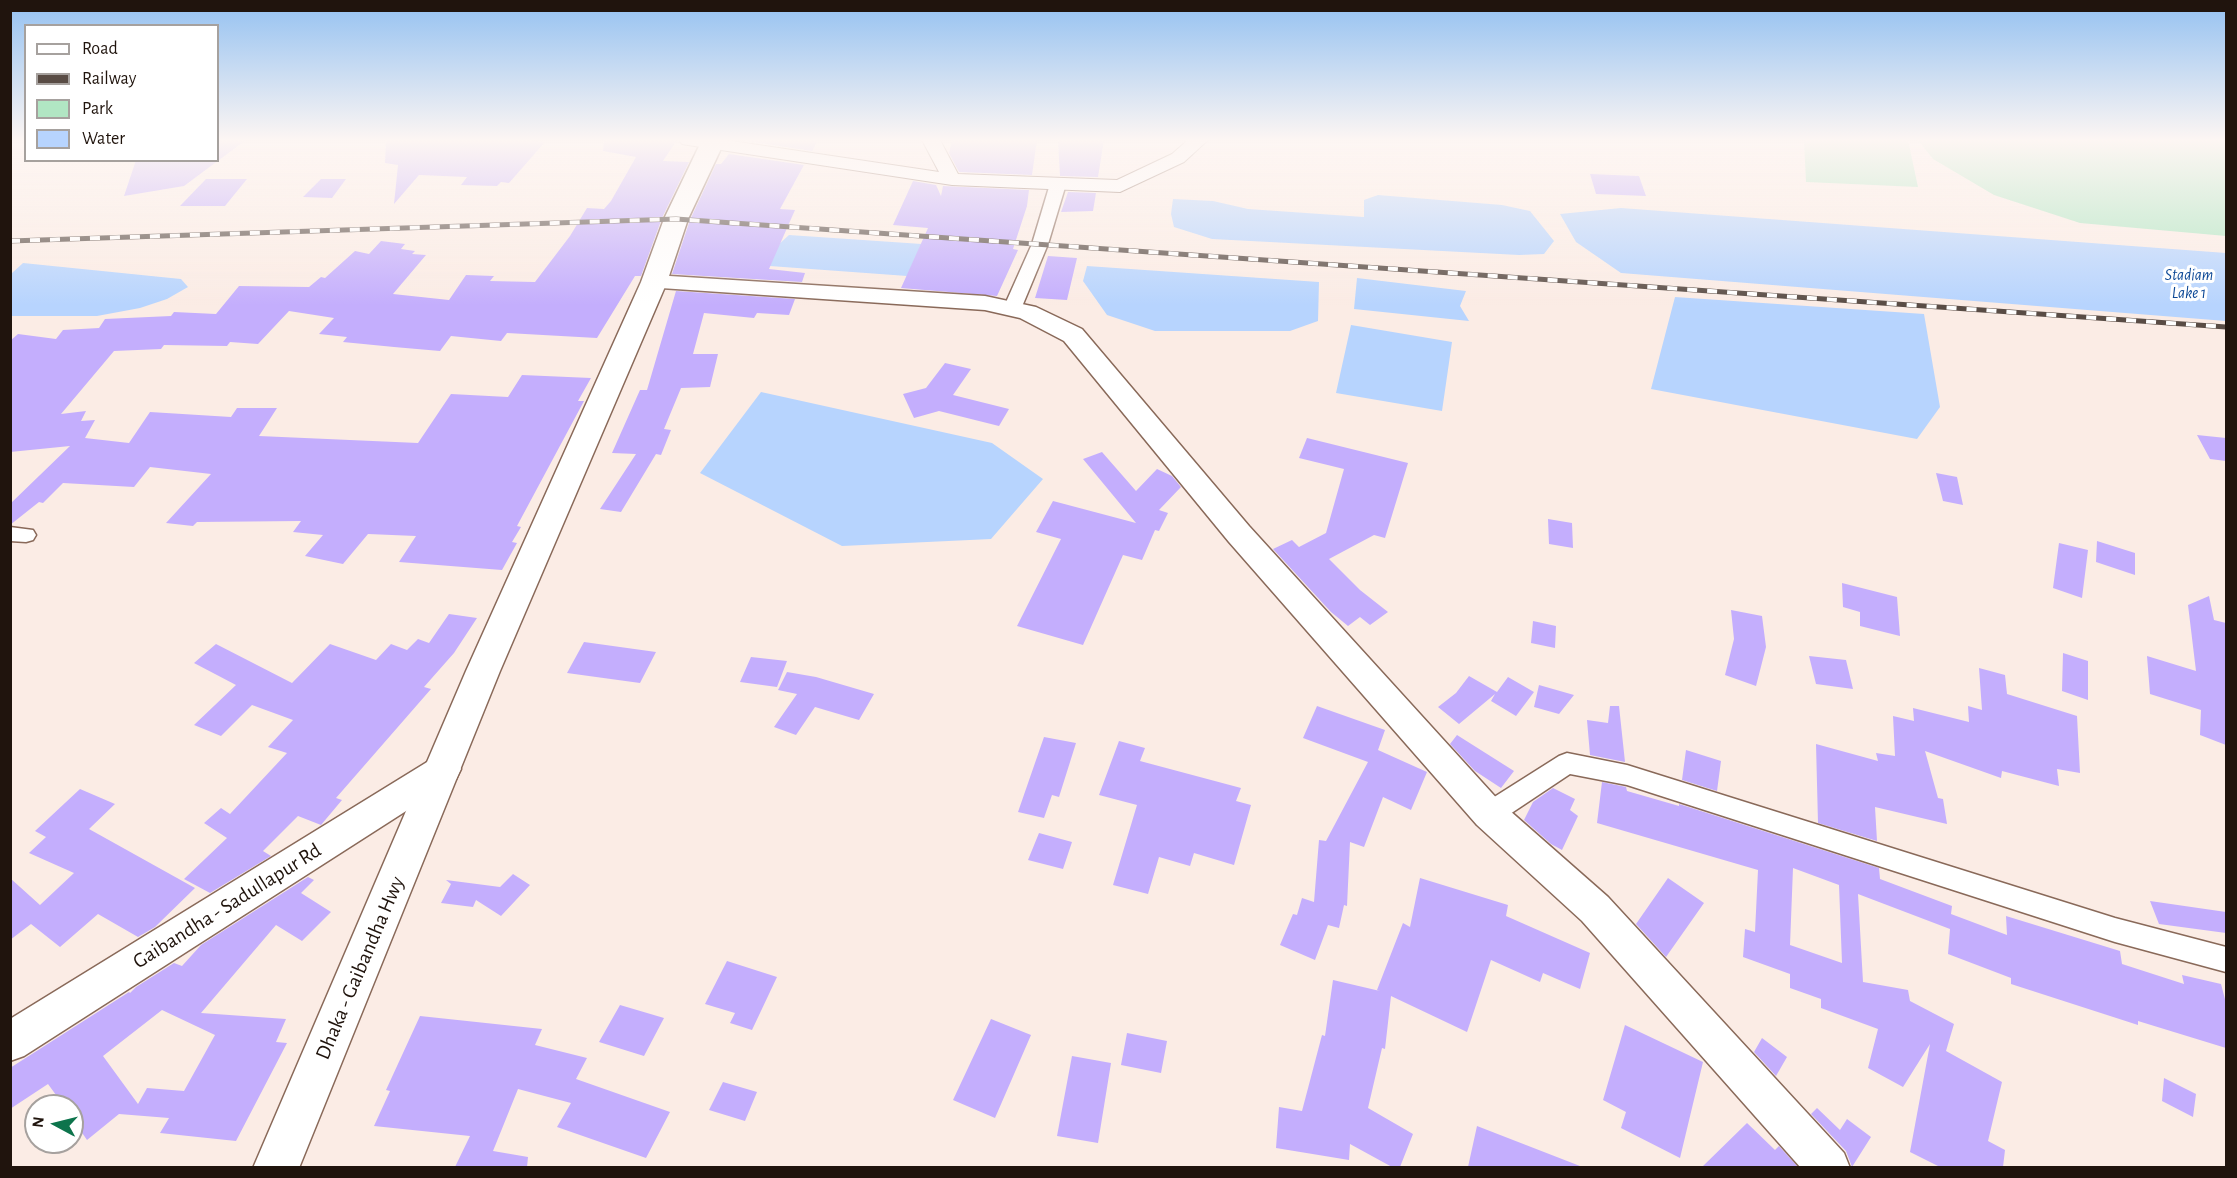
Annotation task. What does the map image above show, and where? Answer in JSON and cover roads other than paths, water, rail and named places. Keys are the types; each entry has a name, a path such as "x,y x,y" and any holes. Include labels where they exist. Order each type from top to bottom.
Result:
{"main road":[{"name":"Dhaka - Gaibandha Hwy","path":"276,1167 483,671 654,282 685,195"},
{"path":"654,282 985,303 1027,312 1073,335 1239,534 1489,814 1595,909 1829,1167"},
{"name":"Gaibandha - Sadullapur Rd","path":"10,1042 444,769"}],"street":[{"path":"1012,309 1040,244 1055,195"},
{"path":"1489,814 1567,763 1627,774 2115,930 2226,960"}],"water":[{"path":"1378,195 1502,205 1530,211 1554,241 1544,254 1519,255 1212,239 1174,227 1171,214 1173,199 1213,201 1248,209 1364,217 1364,200"},
{"name":"Stadiam Lake 1","path":"1621,208 2226,253 2226,321 1621,273 1576,242 1560,214"},
{"path":"789,235 922,244 907,276 756,265"},
{"path":"23,263 181,279 188,287 167,299 140,308 97,316 11,316 11,274"},
{"path":"1087,266 1319,282 1318,321 1290,331 1155,331 1107,315 1083,281"},
{"path":"1357,278 1466,291 1460,306 1469,321 1354,309"},
{"path":"1675,297 1924,314 1940,407 1917,439 1651,389"},
{"path":"1351,325 1452,342 1442,411 1336,393"},
{"path":"761,392 992,443 1043,479 991,539 842,546 700,473"}],"railway":[{"path":"10,241 676,219 2226,327"}]}
